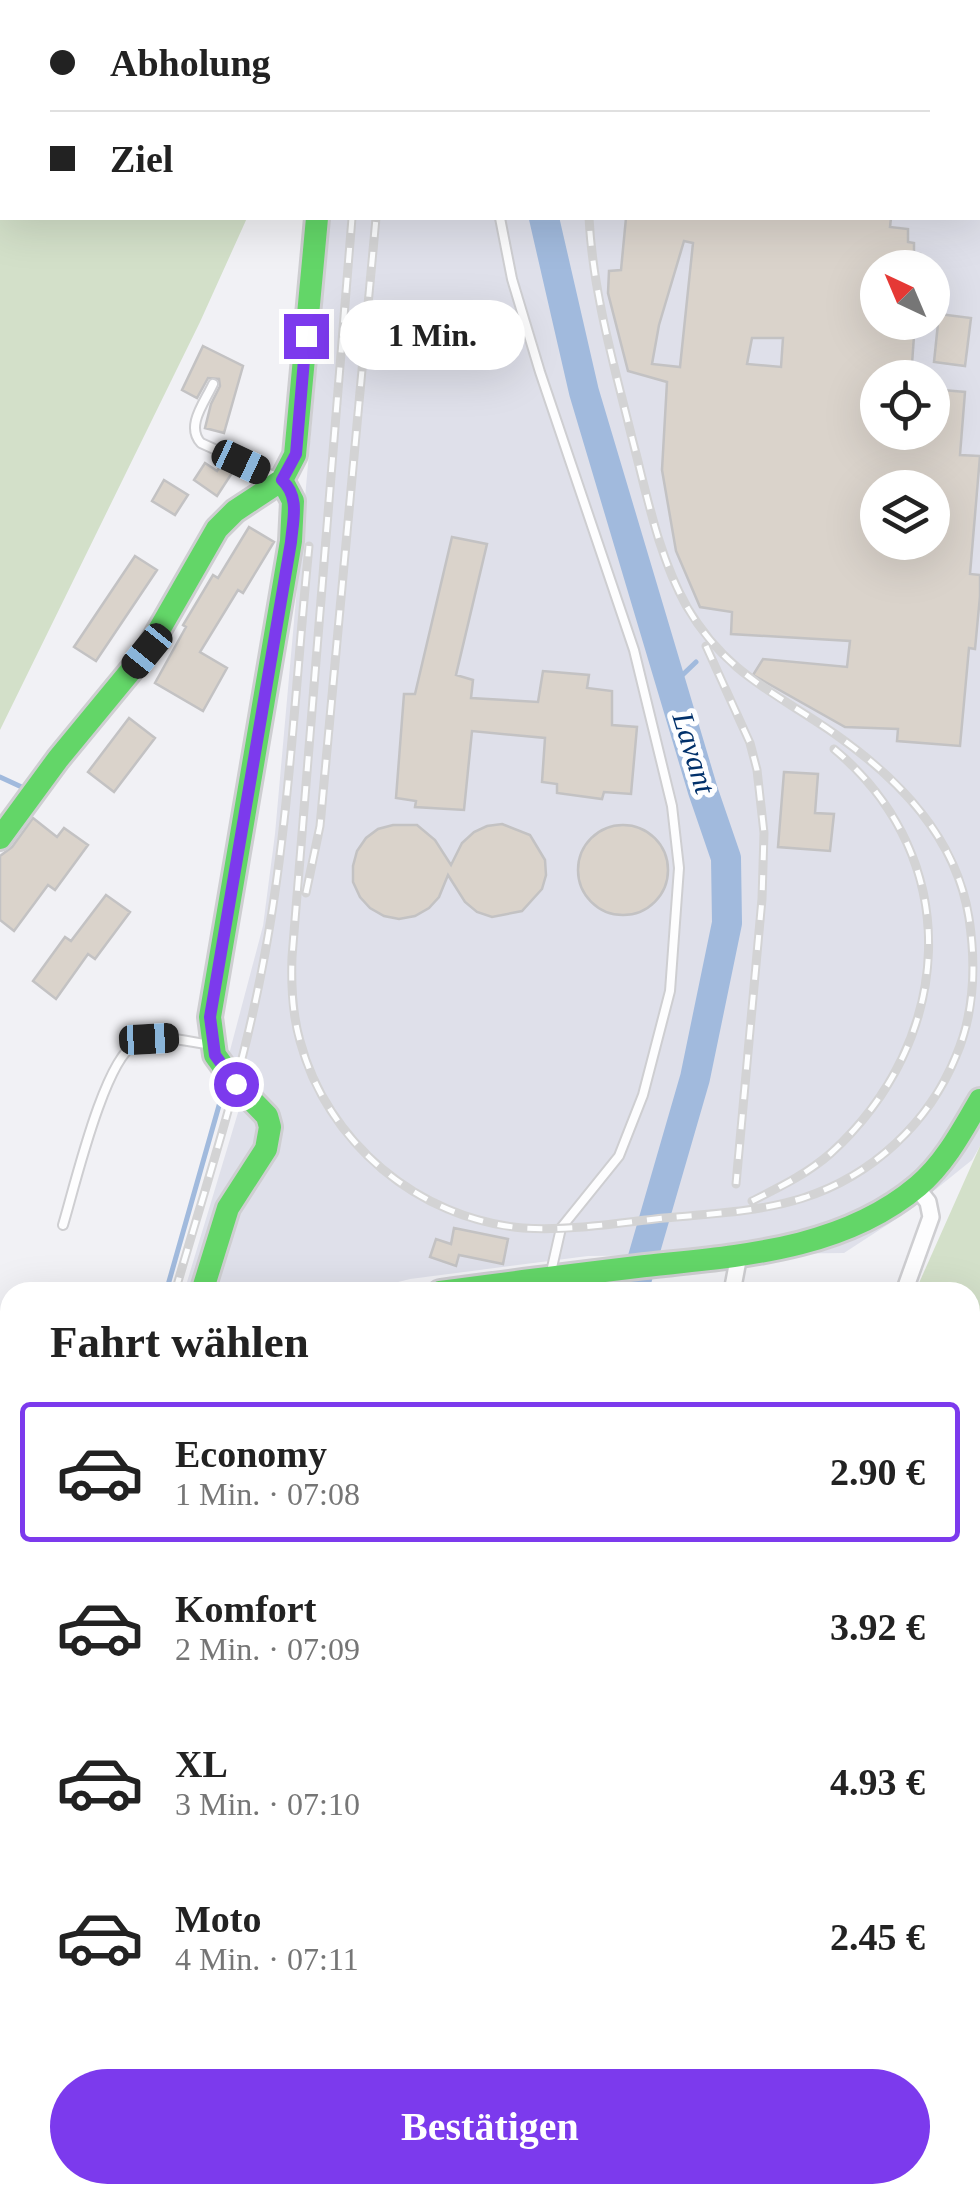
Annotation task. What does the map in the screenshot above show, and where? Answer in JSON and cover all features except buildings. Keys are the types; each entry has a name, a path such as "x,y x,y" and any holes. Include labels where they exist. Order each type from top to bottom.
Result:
{"street":[{"path":"0,838 58,759 147,651 217,529 235,511 282,480 296,454 317,220"},
{"path":"205,1282 228,1208 266,1150 270,1127 267,1116 225,1070 212,1045 210,1017 291,542 294,502 292,490 282,480"},
{"path":"509,1282 740,1256 831,1237 868,1222 918,1188 946,1157 980,1100"},
{"path":"908,1282 931,1217 928,1202 918,1188"},
{"path":"734,1282 740,1256"}],"lane":[{"path":"500,220 512,279 540,372 634,650 672,806 679,868 670,991 643,1095 619,1156 561,1228 550,1276"},
{"path":"213,384 194,427 195,437 282,480"},
{"path":"62,1225 106,1085 129,1048 149,1039 169,1038 212,1045"},
{"path":"0,2124 0,2136"}],"shaded area":[{"path":"330,220 980,220 980,1146 972,1160 910,1210 844,1253 588,1256 398,1282 187,1282 249,1076 228,1058 263,926 275,834"}],"green space":[{"path":"0,220 246,220 200,322 0,730"},
{"path":"980,1146 980,1282 919,1282"}],"waterway":[{"name":"Lavant","path":"544,220 584,392 726,858 727,923 695,1078 636,1282"},
{"path":"671,686 696,662"},
{"path":"0,777 26,789"},
{"path":"169,1282 222,1095"}],"railway":[{"path":"352,220 292,957 295,1020 313,1078 331,1112 382,1169 413,1192 448,1209 484,1222 541,1229 734,1212 803,1198 852,1176 875,1161 914,1125 945,1080 967,1022 973,971 969,918 962,889 952,861 921,812 859,752 736,666 702,630 687,607 654,524 600,301 589,220"},
{"path":"306,893 320,826 376,220"},
{"path":"178,1282 233,1091 262,969 285,812 309,546"},
{"path":"706,646 750,743 764,833 762,899 736,1184"},
{"path":"752,1201 822,1161 872,1108 902,1058 921,1005 929,951 924,896 907,843 877,794 834,749"}],"traffic: fast":[{"path":"0,838 58,759 147,651 217,529 235,511 282,480 295,455 317,220"},
{"path":"205,1282 228,1208 266,1149 270,1127 267,1116 215,1055 210,1017 291,541 293,501 282,480"},
{"path":"521,1282 748,1254 820,1238 855,1225 887,1208 928,1177 960,1135 980,1100"}],"route":[{"path":"236,1084 215,1055 210,1017 291,542 294,502 292,490 282,480 296,454 306,336"}]}
